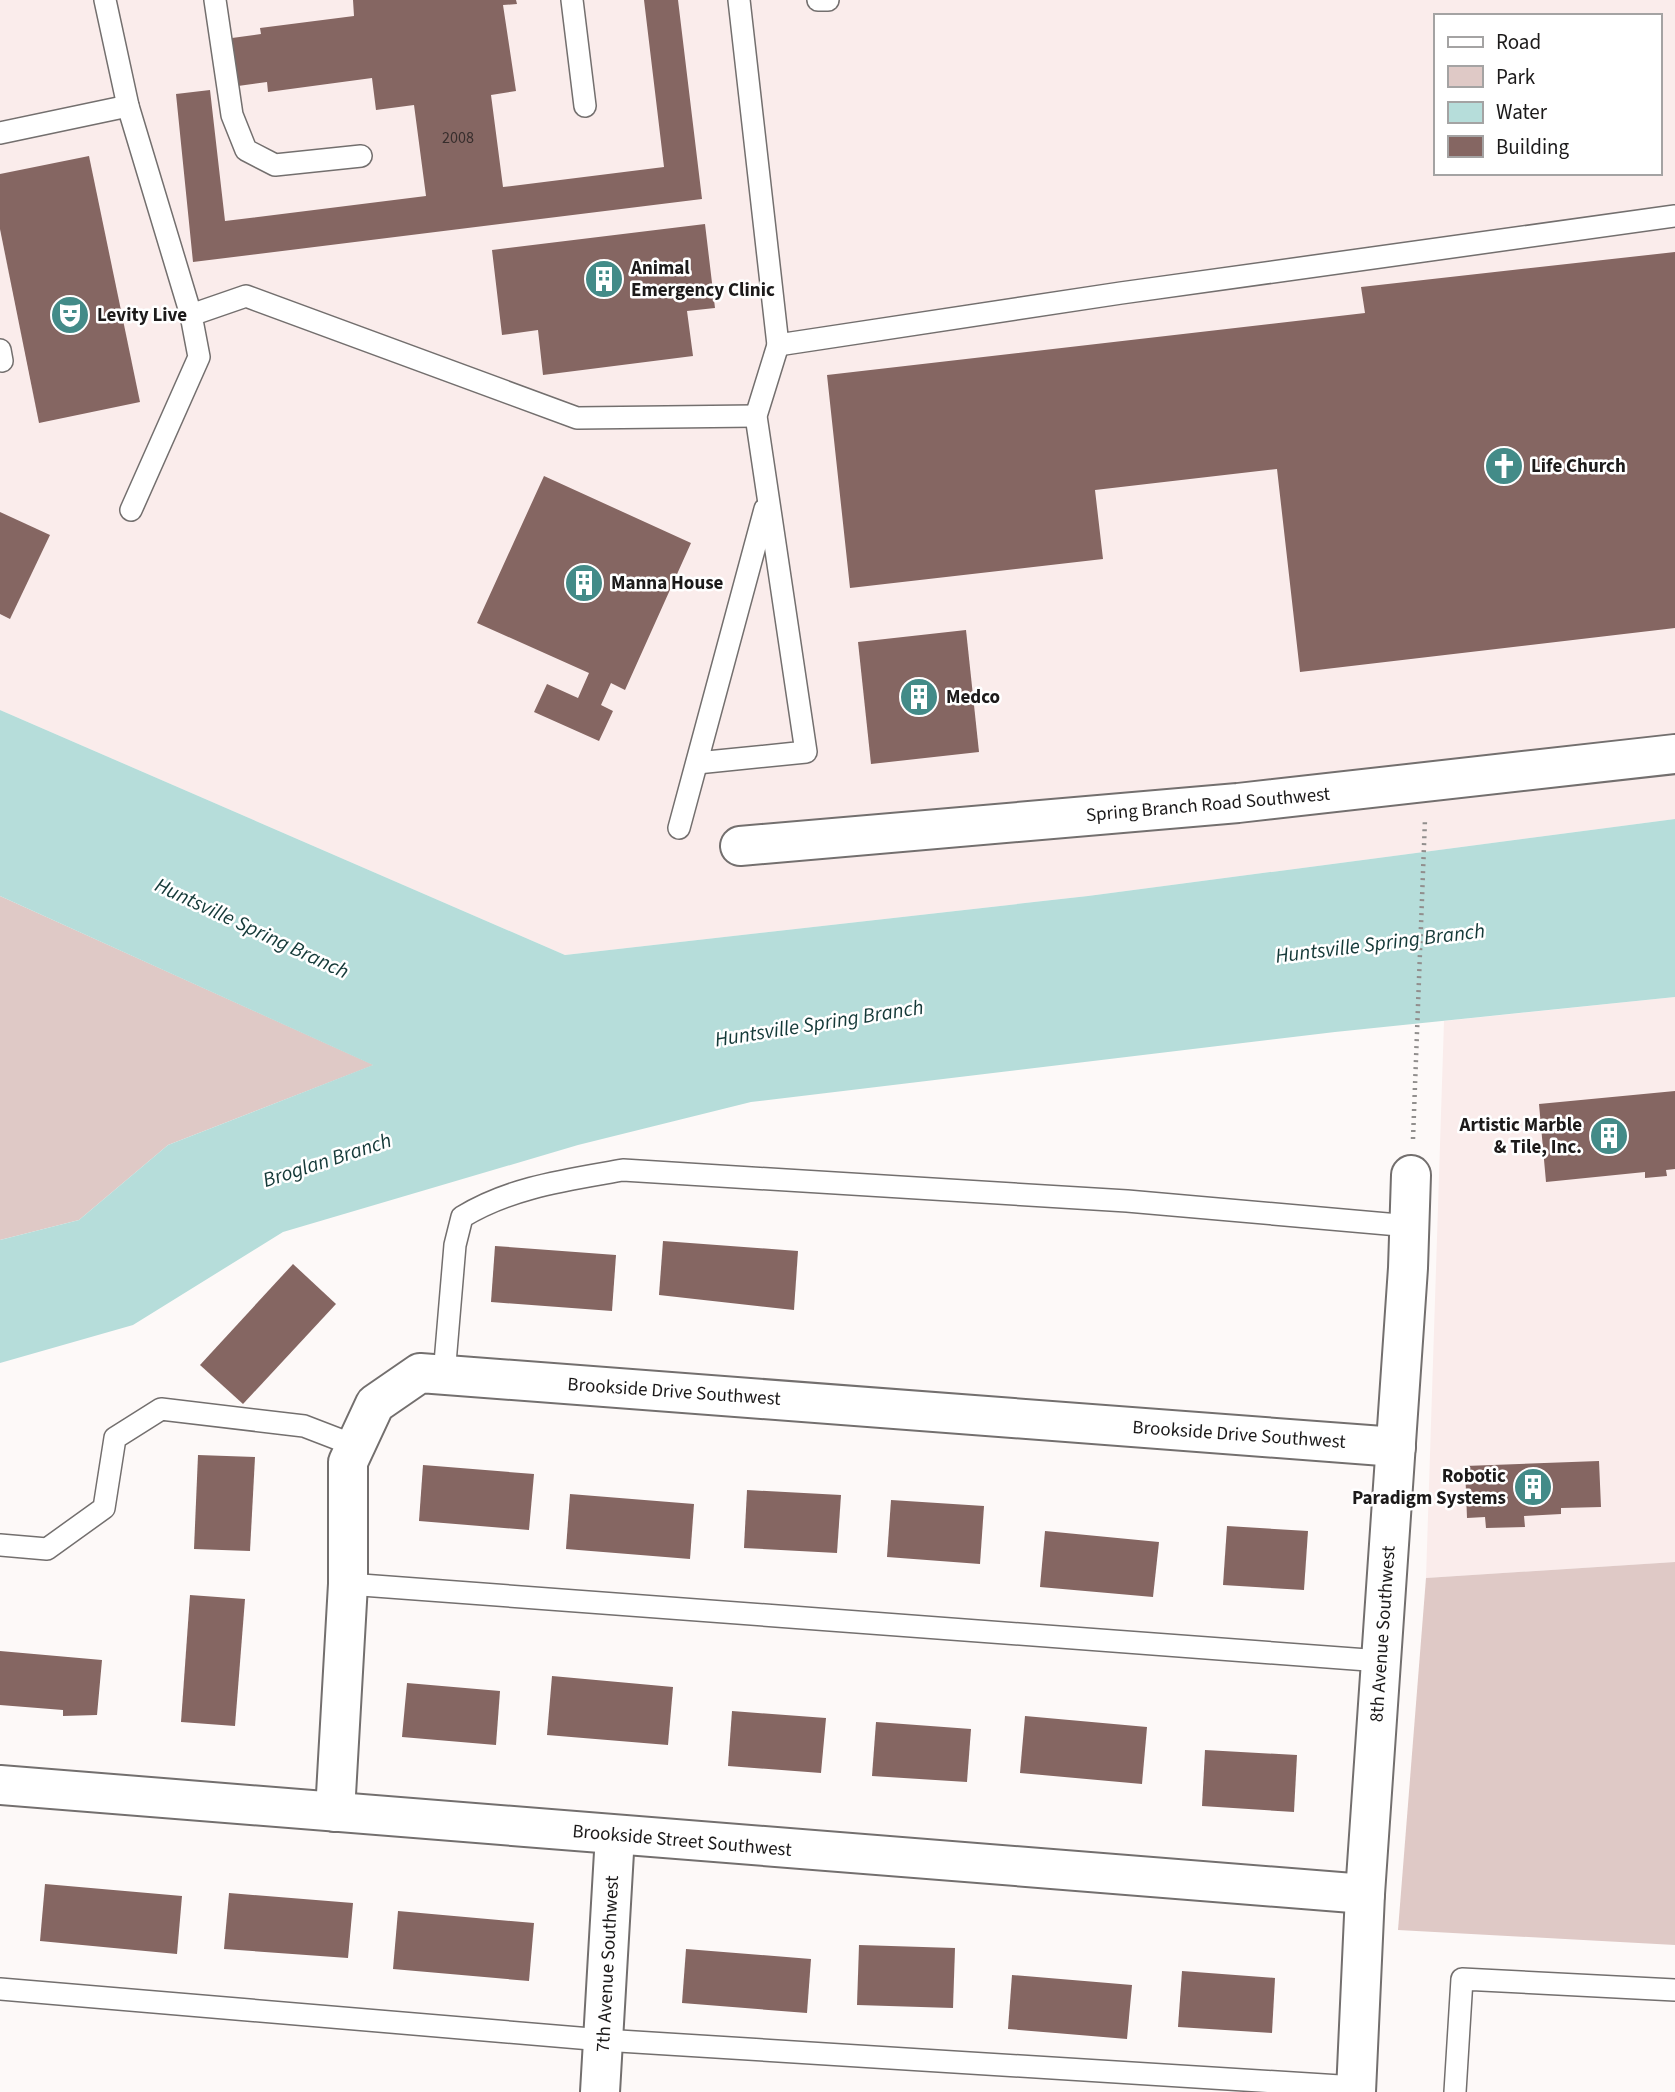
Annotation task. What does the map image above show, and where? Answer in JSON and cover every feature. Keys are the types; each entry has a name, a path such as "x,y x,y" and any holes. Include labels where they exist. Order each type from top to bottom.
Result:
{"street":[{"name":"Spring Branch Road Southwest","path":"740,846 1238,803 1675,754"},
{"name":"8th Avenue Southwest","path":"1356,2090 1365,1894 1396,1447 1411,1175"},
{"name":"Brookside Drive Southwest","path":"335,1812 348,1584 348,1462 375,1404 420,1373 1396,1447"},
{"name":"Brookside Street Southwest","path":"0,1785 1365,1894"},
{"name":"7th Avenue Southwest","path":"600,2092 615,1835"}],"lane":[{"path":"105,0 128,106 191,316 199,357 131,510"},
{"path":"215,0 232,115 246,150 275,165 361,156"},
{"path":"572,0 585,106"},
{"path":"697,763 806,752 756,416 778,345 738,0"},
{"path":"818,0 828,0"},
{"path":"0,133 128,106"},
{"path":"778,345 1108,295 1675,216"},
{"path":"191,316 246,296 577,418 756,416"},
{"path":"679,828 767,501"},
{"path":"444,1375 455,1245 462,1217 489,1200 550,1183 623,1170 1127,1201 1410,1226"},
{"path":"0,1545 47,1549 104,1508 115,1438 161,1409 304,1426 356,1446"},
{"path":"348,1584 1381,1661"},
{"path":"1455,2092 1462,1979 1675,1990"},
{"path":"0,1989 603,2040 1356,2090"}],"path":[{"path":"1411,1175 1425,814"}],"shaded area":[{"path":"0,0 1675,0 1675,819 1088,896 565,955 0,710"},
{"path":"1675,997 1675,1562 1426,1578 1444,1021"}],"green space":[{"path":"0,896 374,1065 168,1145 79,1220 0,1240"},
{"path":"1675,1562 1675,1945 1398,1930 1426,1578"}],"water":[{"path":"0,710 565,955 1088,896 1675,819 1675,997 1335,1032 751,1102 578,1145 283,1232 133,1325 0,1363 0,1240 79,1220 168,1145 373,1065 0,896"}],"building":[{"path":"353,0 516,0 517,4 503,5 516,91 491,95 503,187 664,167 644,0 678,0 702,199 193,262 176,94 210,90 225,221 426,196 414,105 376,110 372,78 268,92 267,82 238,86 232,38 261,34 260,28 354,16"},
{"name":"Levity Live","path":"89,156 140,402 39,423 0,229 0,174"},
{"name":"Animal Emergency Clinic","path":"705,224 715,308 687,311 693,356 543,375 538,330 502,335 492,250"},
{"path":"1675,252 1675,628 1300,672 1277,469 1095,490 1103,559 850,588 827,375 1365,313 1361,287"},
{"name":"Manna House","path":"544,476 691,543 625,690 611,683 601,705 613,711 599,741 534,712 547,684 578,698 589,673 477,623"},
{"path":"0,512 50,535 10,619 0,614"},
{"name":"Medco","path":"966,630 979,752 871,764 858,642"},
{"name":"Artistic Marble & Tile, Inc.","path":"1675,1091 1675,1169 1666,1170 1667,1176 1645,1178 1645,1172 1546,1182 1539,1104"},
{"path":"663,1241 798,1251 794,1310 659,1295"},
{"path":"495,1246 616,1255 612,1311 491,1302"},
{"path":"293,1264 336,1304 243,1404 200,1365"},
{"path":"198,1455 255,1457 250,1551 194,1549"},
{"name":"Robotic Paradigm Systems","path":"1599,1461 1601,1507 1561,1508 1561,1514 1524,1516 1525,1527 1486,1528 1485,1517 1467,1518 1465,1466"},
{"path":"423,1465 534,1474 529,1530 419,1521"},
{"path":"747,1490 841,1495 837,1553 744,1548"},
{"path":"570,1494 694,1504 690,1559 566,1549"},
{"path":"891,1500 984,1506 980,1564 887,1557"},
{"path":"1227,1526 1308,1531 1304,1590 1223,1585"},
{"path":"1045,1531 1159,1542 1153,1597 1040,1587"},
{"path":"190,1595 245,1599 235,1726 181,1722"},
{"path":"0,1651 102,1660 97,1715 63,1716 63,1710 0,1705"},
{"path":"552,1676 673,1687 668,1745 547,1735"},
{"path":"407,1683 500,1691 496,1745 402,1737"},
{"path":"732,1711 826,1718 821,1773 728,1766"},
{"path":"1025,1716 1147,1727 1142,1784 1020,1773"},
{"path":"876,1722 971,1729 967,1782 872,1776"},
{"path":"1205,1750 1297,1755 1294,1812 1202,1806"},
{"path":"45,1884 182,1896 177,1954 40,1941"},
{"path":"229,1893 353,1903 348,1958 224,1949"},
{"path":"398,1911 534,1923 529,1981 393,1969"},
{"path":"859,1945 955,1948 953,2008 857,2005"},
{"path":"686,1949 811,1959 807,2013 682,2003"},
{"path":"1182,1971 1275,1978 1272,2033 1178,2027"},
{"path":"1012,1975 1132,1985 1127,2039 1008,2029"}],"place":[{"name":"Animal Emergency Clinic","path":"604,279"},
{"name":"Levity Live","path":"70,315"},
{"name":"Life Church","path":"1504,466"},
{"name":"Manna House","path":"584,583"},
{"name":"Medco","path":"919,697"},
{"name":"Artistic Marble & Tile, Inc.","path":"1609,1136"},
{"name":"Robotic Paradigm Systems","path":"1533,1487"}],"water label":[{"name":"Huntsville Spring Branch","path":"252,928"},
{"name":"Huntsville Spring Branch","path":"1380,943"},
{"name":"Huntsville Spring Branch","path":"819,1023"},
{"name":"Broglan Branch","path":"327,1160"}]}
